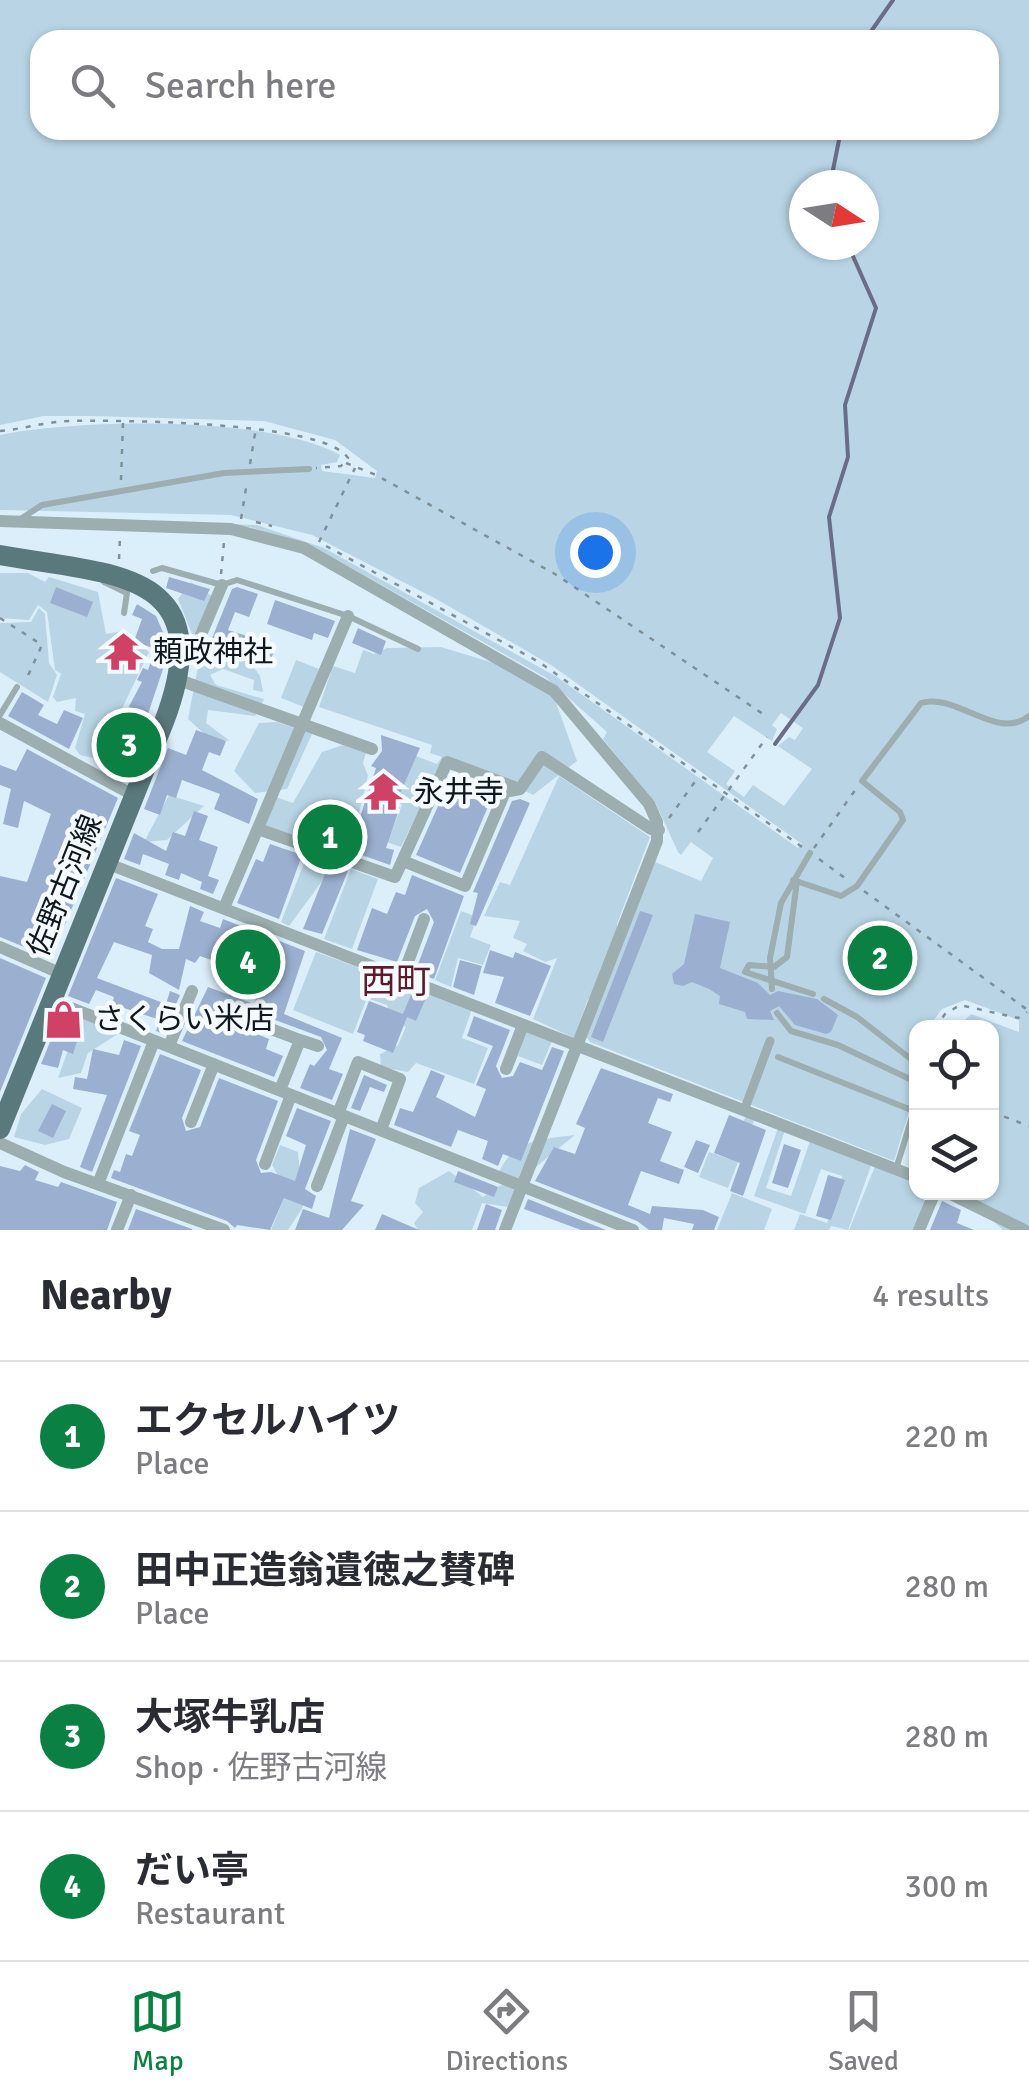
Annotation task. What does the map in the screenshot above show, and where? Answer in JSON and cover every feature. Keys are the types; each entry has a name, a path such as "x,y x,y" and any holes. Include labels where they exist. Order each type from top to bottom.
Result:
{"main road":[{"name":"佐野古河線","path":"0,555 130,578 155,590 176,627 181,658 179,680 0,1129"}],"street":[{"path":"0,521 230,529 282,540 324,558 554,690 663,824"},
{"path":"181,658 198,642 222,580"},
{"path":"224,908 348,616"},
{"path":"179,680 372,749"},
{"path":"0,723 133,795"},
{"path":"403,861 465,886 506,792 520,788 542,757 651,830 663,824"},
{"path":"258,828 395,877 447,762 520,788"},
{"path":"504,1230 663,824"},
{"path":"106,863 909,1174"},
{"path":"402,978 424,918"},
{"path":"0,947 62,974"},
{"path":"169,1046 192,991"},
{"path":"51,1000 633,1230"},
{"path":"247,1020 318,1046"},
{"path":"506,1069 523,1026"},
{"path":"265,1164 300,1040"},
{"path":"98,1184 154,1041"},
{"path":"745,1108 770,1042"},
{"path":"317,1186 358,1062 400,1079 380,1130"},
{"path":"192,1122 214,1064"},
{"path":"0,1143 224,1230"},
{"path":"116,1230 131,1196"},
{"path":"918,1230 931,1200"},
{"path":"963,1200 1024,1230"}],"lane":[{"path":"18,521 42,505 224,473 309,469"},
{"path":"154,571 162,568 236,580 348,616 418,648"},
{"path":"98,572 107,584 127,594 124,613"},
{"path":"0,714 17,687"},
{"path":"795,880 841,896 852,890 901,825 900,812 862,781 921,703 936,701 1009,724 1029,716"},
{"path":"772,989 770,958 778,915 810,853"},
{"path":"795,880 787,957 774,967 749,966 746,972 812,994"},
{"path":"824,999 857,1017 909,1057"},
{"path":"778,1014 791,1032 838,1045 909,1078"},
{"path":"778,1057 909,1105"},
{"path":"896,1168 915,1110"}],"path":[{"path":"0,431 54,422 262,427 338,448 345,452 346,464"},
{"path":"121,494 123,422"},
{"path":"309,469 346,464 356,467 554,574 766,716"},
{"path":"319,542 356,467"},
{"path":"119,562 120,530"},
{"path":"222,580 224,534"},
{"path":"0,618 42,645 26,680 17,687"},
{"path":"698,832 766,737"},
{"path":"663,824 700,774"},
{"path":"810,853 862,781"},
{"path":"940,1020 960,1005 1018,1018 1028,1010"},
{"path":"999,1115 1029,1126"}],"shaded area":[{"path":"0,0 1029,0 1029,1230 1003,1230 971,1200 999,1200 999,1024 1019,1032 1019,1020 965,1000 942,1009 934,1020 909,1020 909,1111 894,1161 590,1042 586,1036 602,994 588,999 574,1038 533,1019 557,958 545,962 523,951 527,944 513,938 520,921 484,916 500,882 510,885 559,776 650,837 617,924 619,952 655,862 701,881 713,858 691,842 681,855 678,852 656,804 603,739 607,732 545,677 314,547 250,527 81,519 257,525 324,548 557,677 798,848 802,844 551,665 438,600 312,535 231,515 0,510 0,435 35,430 124,424 222,427 308,442 340,455 337,462 321,465 322,471 375,478 377,471 335,440 264,421 44,416 0,425","holes":["781,713 803,728 795,740 789,737 778,746 812,769 784,806 753,785 744,797 726,784 735,771 707,752 734,716 772,741 777,729 772,725"]},
{"path":"0,573 28,573 45,582 49,577 98,592 106,634 122,631 149,652 98,759 80,755 75,748 85,714 75,711 76,698 57,702 53,697 61,674 55,670 47,612 38,605 29,620 0,618"},
{"path":"191,582 212,596 194,639 178,599"},
{"path":"39,608 45,614 49,663 57,675 48,702 0,672 0,623 31,622"},
{"path":"441,647 504,666 554,697 577,761 533,795 476,769 438,771 401,847 343,827 327,816 313,819 304,842 264,827 276,797 293,803 322,752 343,745 366,753 363,763 368,776 357,821 390,835 402,805 390,795 416,756 437,764 442,757 430,753 432,745 319,707 333,666 355,673 363,650 374,654 387,648"},
{"path":"216,648 245,655 260,676 263,692 253,690 254,680 223,669 210,675 216,685 264,699 255,716 208,710 206,723 230,741 209,738 188,719 201,651"},
{"path":"296,660 319,669 304,707 281,698"},
{"path":"277,722 312,734 287,789 255,793 234,771 259,723"},
{"path":"169,795 204,806 167,840 144,842"},
{"path":"308,853 334,865 289,926 281,922"},
{"path":"351,869 378,879 352,949 324,939"},
{"path":"461,911 477,917 470,937 491,945 483,965 458,958 451,987 435,980"},
{"path":"316,952 472,1009 462,1038 488,1048 474,1084 416,1063 408,1072 381,1067 380,1054 398,1045 406,1027 392,1019 387,1005 367,998 353,1034 293,1010"},
{"path":"971,1014 987,1020 965,1020"},
{"path":"80,1017 121,1032 88,1053 81,1073 58,1078"},
{"path":"526,1032 552,1041 542,1065 518,1056"},
{"path":"42,1089 82,1108 69,1139 45,1145 14,1137 21,1114"},
{"path":"747,1112 756,1115 728,1188 699,1177 709,1152 729,1159"},
{"path":"778,1128 785,1130 766,1188 791,1196 810,1141 872,1163 848,1230 831,1226 829,1230 794,1230 800,1214 827,1223 842,1176 821,1169 805,1214 754,1196"},
{"path":"575,1135 520,1180 499,1172 521,1147"},
{"path":"280,1145 298,1152 303,1207 288,1230 271,1230 287,1191 272,1165"},
{"path":"876,1164 909,1178 909,1200 927,1200 915,1230 849,1230"},
{"path":"449,1171 483,1197 504,1183 515,1190 508,1207 482,1203 472,1230 418,1230 414,1223 423,1212 415,1203 419,1188"},
{"path":"732,1193 772,1209 764,1230 717,1230"}],"building":[{"path":"169,577 210,589 204,601 166,588"},
{"path":"56,587 93,602 87,617 50,603"},
{"path":"232,589 258,594 249,617 235,612 228,630 276,645 268,668 208,648"},
{"path":"275,600 335,621 328,638 314,633 312,640 267,624"},
{"path":"137,604 156,616 165,637 164,666 126,780 104,768 118,727 142,682 137,680 143,668 148,670 155,649 134,641 142,619 132,615"},
{"path":"358,628 386,641 381,655 352,643"},
{"path":"22,692 44,705 38,715 57,724 64,710 83,718 69,749 8,716"},
{"path":"196,730 226,741 220,756 209,752 202,770 258,799 249,824 214,809 220,794 182,780 176,798 167,795 160,815 144,809 168,748 186,755"},
{"name":"永井寺","path":"381,735 420,748 395,805 400,807 386,848 394,850 390,865 308,836 319,817 354,836 376,768 371,766 382,751"},
{"path":"27,749 118,798 51,958 0,937 0,876 27,882 51,814 24,801 18,828 3,824 11,789 0,785 0,765 16,771"},
{"path":"452,775 495,790 460,873 416,855"},
{"path":"512,801 530,803 476,926 470,924 478,893 473,892"},
{"path":"194,811 208,816 199,840 218,847 208,876 219,880 213,894 200,889 202,882 181,873 179,880 165,875 169,864 143,854 140,865 124,859 134,833 166,851 173,832 185,836"},
{"path":"270,844 302,855 279,919 237,903 256,859 263,862"},
{"path":"329,864 348,871 322,934 303,929"},
{"path":"412,875 464,896 434,979 415,972 434,922 427,909 415,916 397,962 357,950 372,908 387,914 396,892 405,895"},
{"path":"116,878 158,894 145,926 153,929 148,942 162,949 179,949 190,906 204,912 200,921 220,928 223,919 305,951 284,1014 342,1038 329,1069 343,1074 332,1100 300,1088 310,1064 314,1066 327,1050 321,1037 251,1011 240,1013 240,1027 269,1039 266,1049 283,1056 274,1077 182,1041 208,987 254,1004 260,987 228,975 231,967 200,956 195,963 186,959 179,990 149,973 152,955 114,942 97,978 166,1004 170,991 180,995 163,1034 156,1031 160,1020 112,1004 114,997 96,990 89,1004 68,996"},
{"path":"640,911 653,915 603,1042 591,1037"},
{"path":"695,914 730,922 720,968 758,983 770,995 778,991 817,999 838,1015 831,1032 795,1025 779,1006 770,1011 774,1020 747,1019 745,1012 719,1004 720,996 709,989 692,982 674,984 672,974 684,964"},
{"path":"490,950 513,958 515,952 551,966 530,1016 495,1003 504,977 483,973"},
{"path":"0,958 46,978 0,1092"},
{"path":"460,960 482,966 474,995 453,987"},
{"path":"412,992 426,998 416,1021 407,1017 393,1053 363,1041 365,1035 357,1032 369,1001 403,1014"},
{"path":"61,1015 74,1020 68,1032 79,1035 73,1054 63,1050 58,1068 41,1064"},
{"path":"474,1016 510,1030 496,1066 502,1078 513,1076 520,1062 542,1070 552,1047 564,1051 521,1161 503,1154 498,1166 482,1159 488,1141 458,1130 451,1147 394,1125 400,1108 413,1112 431,1070 445,1076 436,1097 475,1117 486,1089 476,1085 493,1046 467,1036"},
{"path":"124,1040 141,1046 92,1172 80,1167 107,1095 73,1089 75,1077 87,1079 93,1049 119,1055"},
{"path":"160,1054 201,1070 182,1118 186,1131 200,1127 219,1078 278,1101 256,1160 261,1173 271,1172 295,1181 306,1145 286,1136 297,1108 331,1121 305,1189 316,1196 312,1209 284,1198 270,1230 237,1225 235,1228 227,1221 111,1178 114,1170 120,1172 126,1154 132,1156 140,1135 129,1131"},
{"path":"601,1068 673,1094 670,1102 658,1098 648,1123 672,1132 660,1161 684,1170 679,1184 641,1171 628,1205 650,1214 652,1206 703,1210 719,1217 714,1230 692,1230 694,1224 664,1218 662,1230 649,1230 637,1221 535,1181 554,1147 575,1154 585,1128 576,1124"},
{"path":"364,1075 387,1085 384,1092 370,1087 360,1111 351,1108"},
{"path":"52,1104 66,1111 53,1138 38,1131"},
{"path":"729,1115 766,1130 743,1196 730,1191 740,1163 714,1153"},
{"path":"350,1129 376,1139 351,1201 364,1205 342,1230 295,1230 303,1209 329,1218"},
{"path":"696,1140 710,1145 698,1173 684,1167"},
{"path":"784,1144 801,1150 788,1188 772,1183"},
{"path":"25,1165 39,1172 35,1180 58,1187 61,1182 117,1202 107,1230 0,1230 0,1166 20,1171"},
{"path":"458,1171 498,1187 494,1197 454,1182"},
{"path":"828,1175 845,1180 831,1220 816,1216"},
{"path":"528,1199 606,1230 581,1230 524,1209"},
{"path":"942,1201 961,1210 957,1223 974,1230 930,1230"},
{"path":"486,1204 502,1210 495,1230 477,1230"},
{"path":"136,1209 192,1229 192,1230 128,1230"},
{"path":"382,1214 419,1230 375,1230"}],"waterway":[{"path":"872,30 893,0"},
{"path":"833,170 839,140"},
{"path":"775,744 818,685 840,618 829,517 848,457 845,405 876,308 855,260"}],"place":[{"name":"頼政神社","path":"123,652"},
{"name":"大塚牛乳店","path":"129,745"},
{"name":"永井寺","path":"384,792"},
{"name":"エクセルハイツ","path":"330,837"},
{"name":"田中正造翁遺徳之賛碑","path":"880,958"},
{"name":"だい亭","path":"248,962"},
{"name":"さくらい米店","path":"64,1019"}],"district":[{"name":"西町","path":"396,981"}]}
